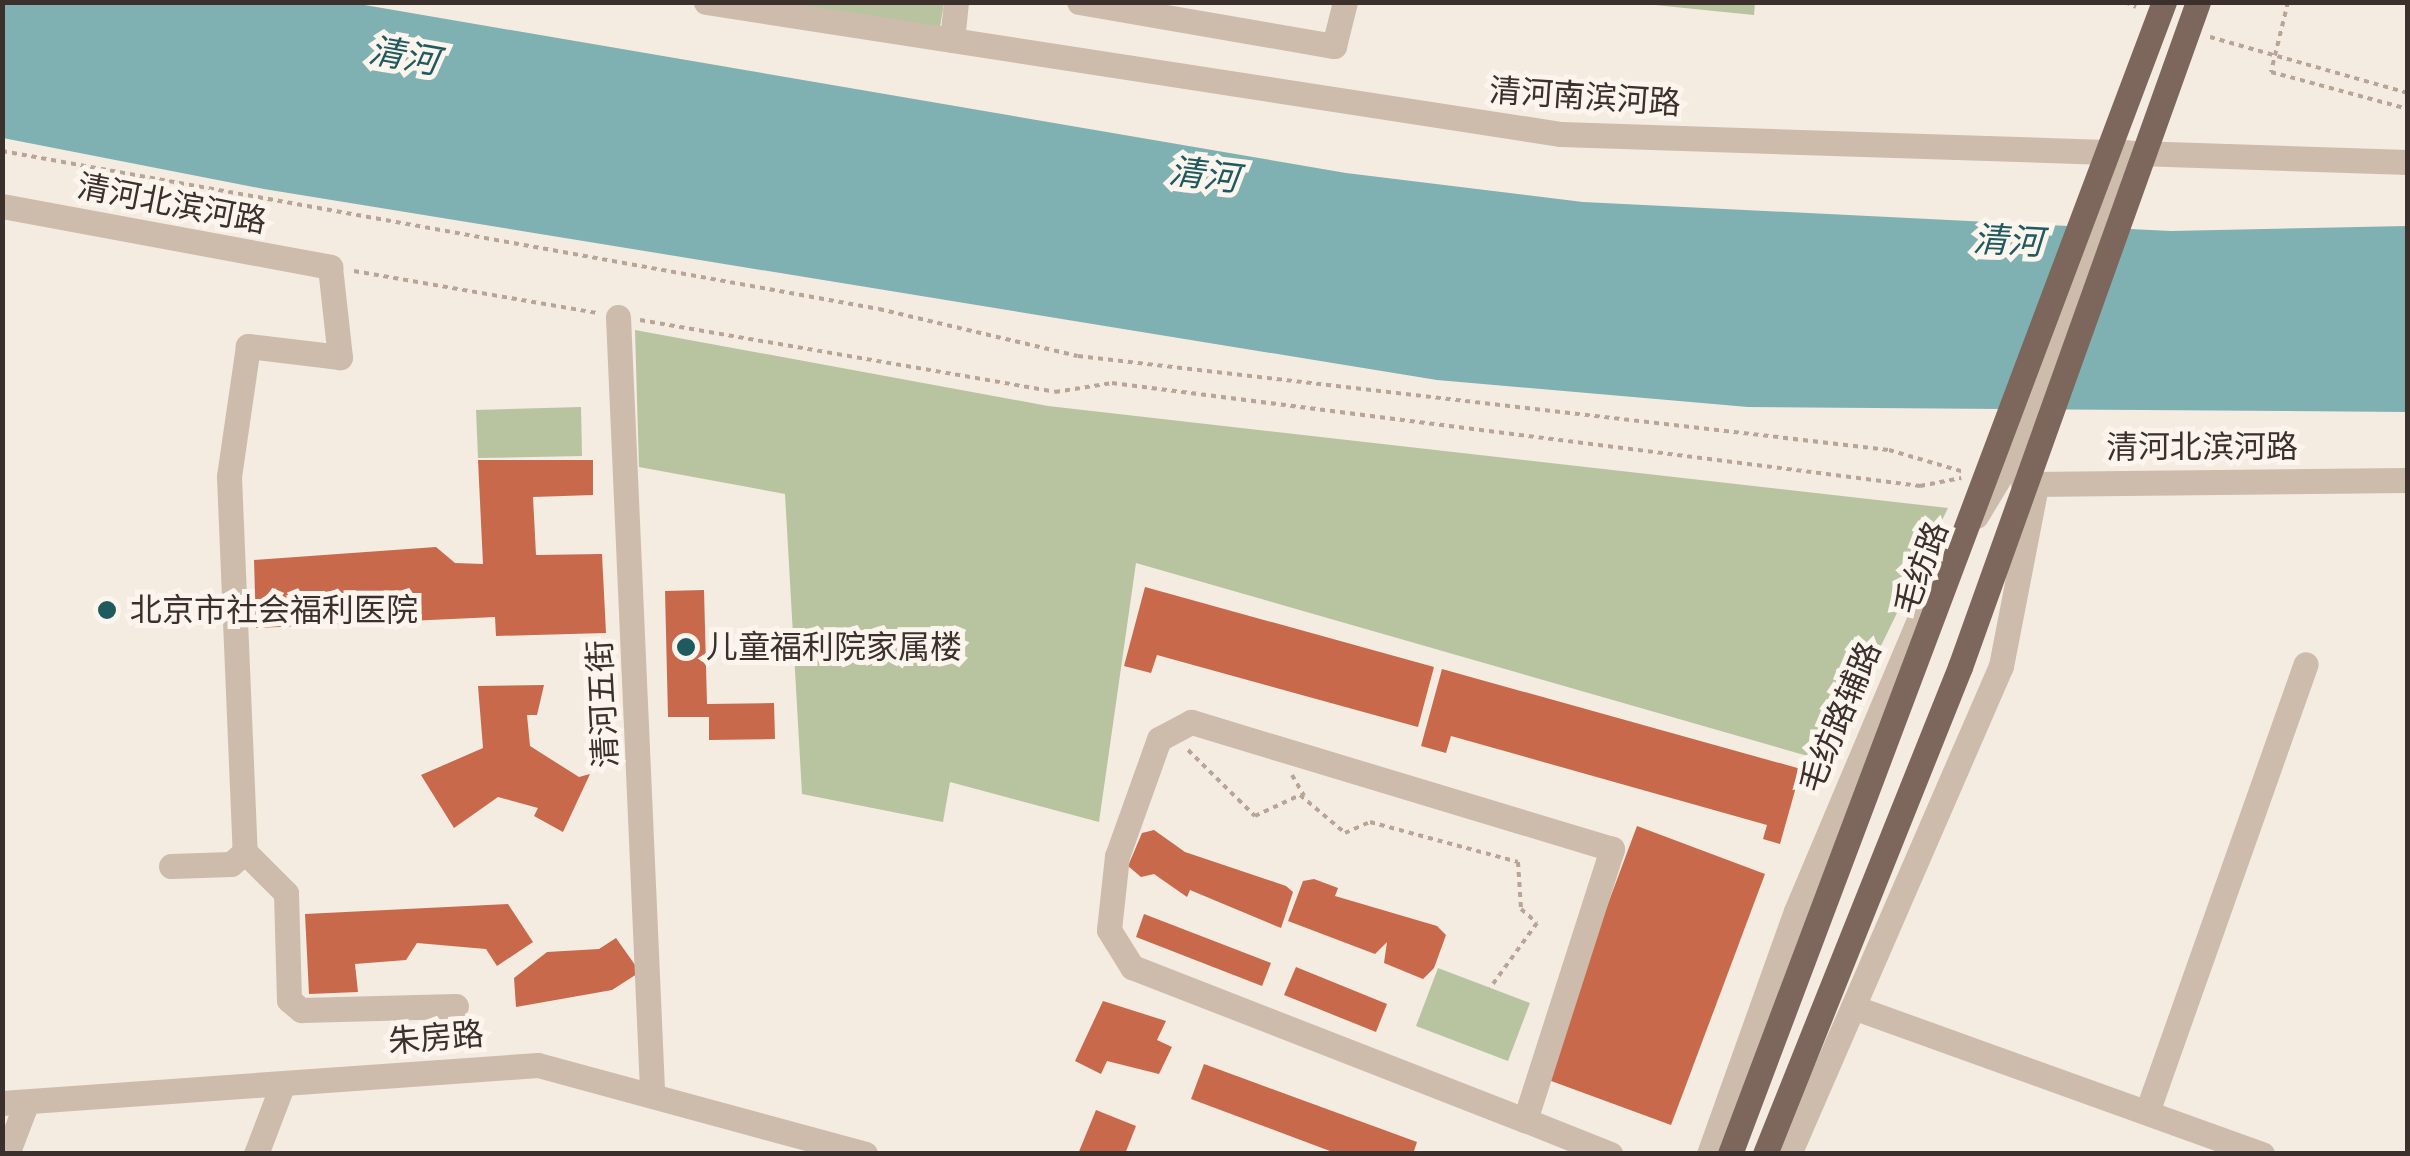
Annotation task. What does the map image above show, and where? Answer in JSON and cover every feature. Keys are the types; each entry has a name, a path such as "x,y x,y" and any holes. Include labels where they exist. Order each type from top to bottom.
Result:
{"main road":[{"name":"毛纺路","path":"1730,1154 2164,2"},
{"path":"1765,1154 1960,668 2198,2"}],"street":[{"name":"清河南滨河路","path":"706,2 1561,134 2408,162"},
{"path":"952,40 956,2"},
{"path":"1079,2 1334,46 1345,2"},
{"name":"毛纺路辅路","path":"1709,1154 1908,639 2011,458 2127,152"},
{"name":"清河北滨河路","path":"2,206 330,266"},
{"path":"330,266 340,357 248,346 230,477 245,852 286,893 289,1000 301,1010 456,1006"},
{"name":"清河五街","path":"618,317 652,1089"},
{"name":"清河北滨河路","path":"1998,482 2036,486 2111,477 2408,480"},
{"path":"1788,1154 2002,666 2036,486"},
{"path":"2147,1112 2306,664"},
{"path":"1524,1120 1612,850 1191,722 1159,739 1117,856 1109,930 1132,967 1610,1154"},
{"path":"171,866 231,864 245,852"},
{"path":"1853,1006 2262,1154"},
{"name":"朱房路","path":"14,1103 538,1065 652,1089 865,1154"},
{"path":"256,1154 282,1086"},
{"path":"6,1154 14,1103"}],"path":[{"path":"2288,2 2271,72 2408,109"},
{"path":"2201,33 2298,65 2408,92"},
{"path":"2,151 841,302 1078,356 1889,450 1972,474 1920,486 1158,388 1054,392 330,266"},
{"path":"1170,732 1255,816 1300,794 1345,833 1370,822 1518,862 1521,909 1537,923 1490,988"}],"green space":[{"path":"777,3 944,3 940,27"},
{"path":"1635,3 1755,3 1754,15"},
{"path":"635,330 1048,406 1948,508 1825,761 1136,563 1099,822 950,782 943,822 802,794 785,494 639,467"},
{"path":"581,407 582,456 478,458 476,410"},
{"path":"1438,968 1530,1003 1508,1061 1416,1026"}],"water":[{"name":"清河","path":"2,3 353,3 1346,173 1583,202 2171,231 2407,226 2407,412 1748,407 1437,380 264,189 3,138"}],"building":[{"path":"478,460 593,460 593,495 533,497 536,555 602,554 606,633 496,636 495,617 256,628 254,560 436,547 455,563 483,564"},
{"path":"1145,587 1434,667 1418,727 1157,655 1151,673 1124,666"},
{"name":"儿童福利院家属楼","path":"704,590 707,704 774,703 775,739 709,740 709,717 668,717 665,591"},
{"path":"1442,669 1801,769 1780,844 1763,839 1767,825 1451,736 1446,753 1421,746"},
{"path":"544,685 537,715 527,715 530,746 579,777 590,774 563,832 534,816 538,808 498,797 454,828 421,775 483,748 478,686"},
{"path":"1637,826 1765,874 1671,1125 1543,1078"},
{"path":"1154,830 1185,852 1286,886 1293,892 1281,928 1190,890 1187,897 1154,874 1141,877 1128,866 1142,833"},
{"path":"1314,879 1338,888 1335,896 1437,926 1446,935 1434,968 1423,979 1384,963 1387,942 1375,954 1288,921 1303,881"},
{"path":"508,904 533,942 497,966 486,949 417,943 406,960 355,964 358,992 309,994 305,914"},
{"path":"1144,914 1271,963 1262,986 1136,937"},
{"path":"616,938 640,972 612,990 516,1007 514,978 547,952 599,949"},
{"path":"1296,967 1387,1004 1376,1032 1284,995"},
{"path":"1103,1001 1166,1021 1157,1040 1172,1047 1159,1074 1107,1061 1101,1074 1075,1061"},
{"path":"1204,1064 1417,1142 1413,1154 1338,1154 1191,1099"},
{"path":"1096,1110 1136,1126 1125,1154 1078,1154"}],"place":[{"name":"北京市社会福利医院","path":"107,610"},
{"name":"儿童福利院家属楼","path":"686,647"}]}
